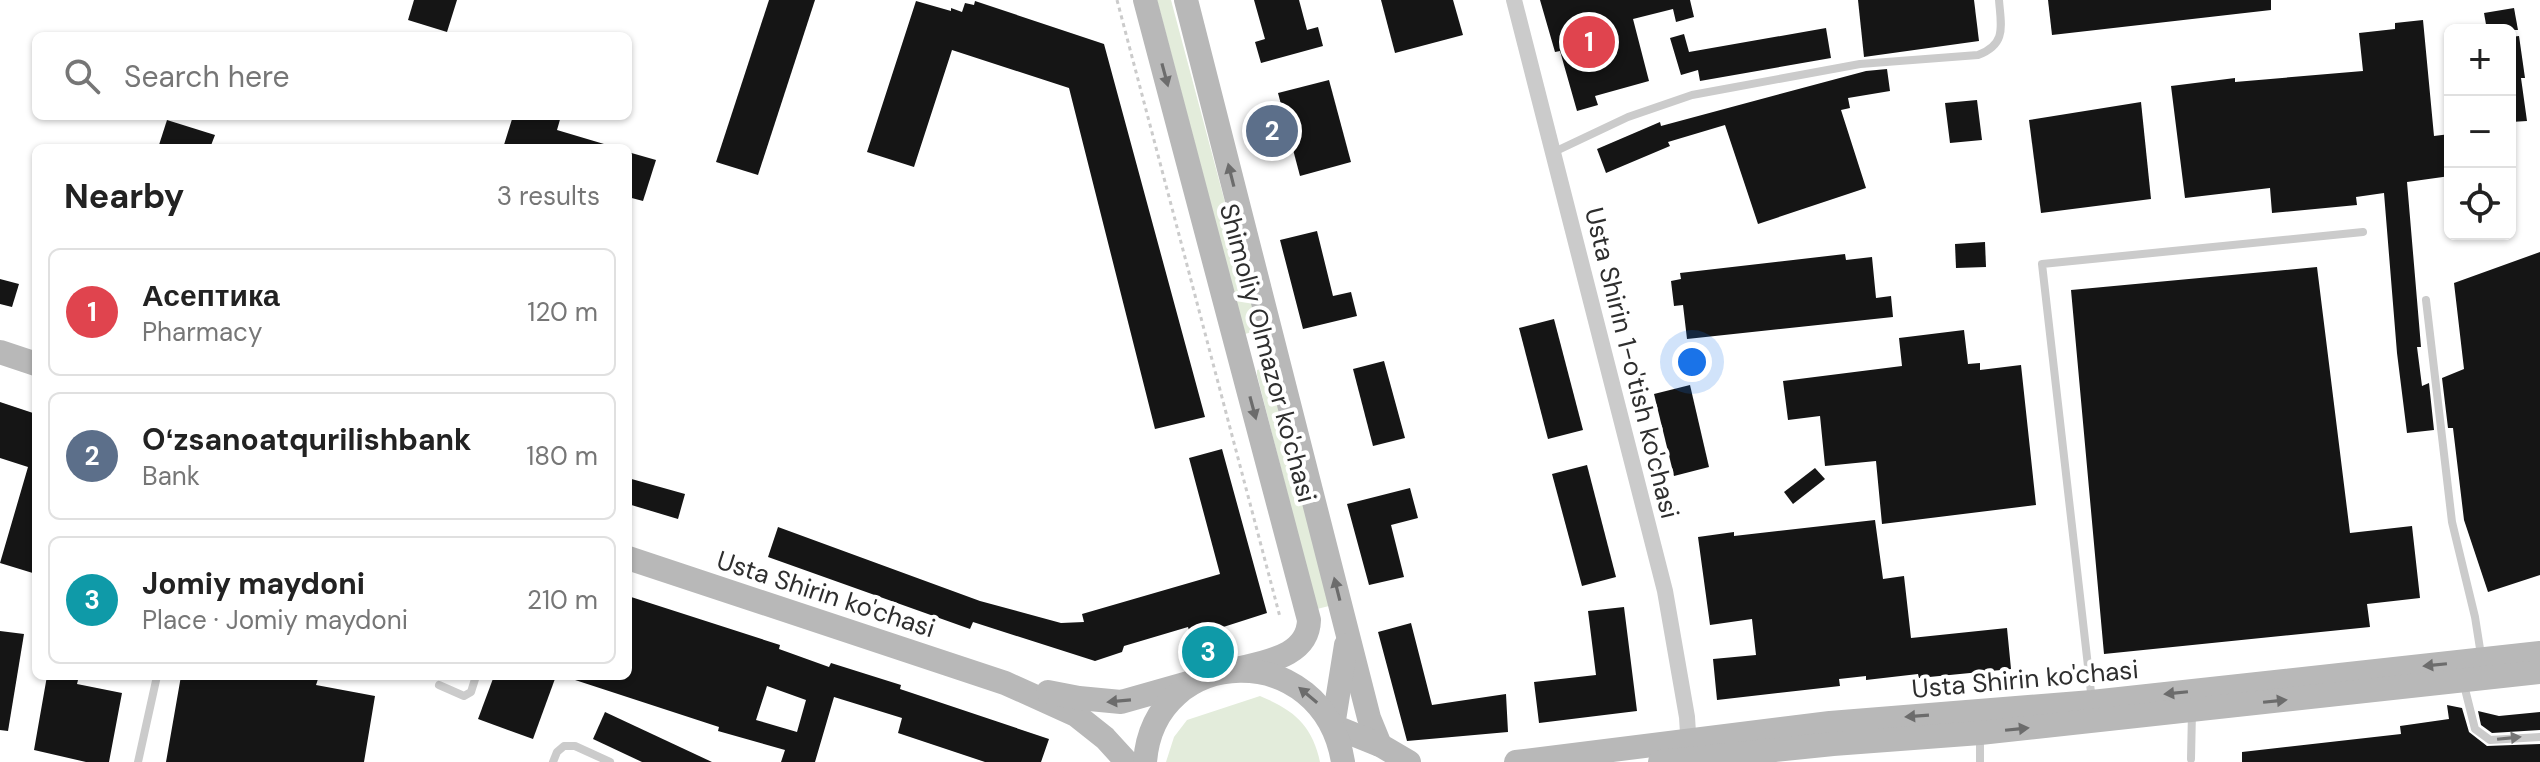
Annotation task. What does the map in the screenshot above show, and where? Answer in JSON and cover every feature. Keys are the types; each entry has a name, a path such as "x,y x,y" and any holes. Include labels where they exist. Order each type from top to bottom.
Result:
{"main road":[{"name":"Shimoliy Olmazor ko'chasi","path":"1145,0 1309,620 1309,630 1299,647 1291,653 1229,671"},
{"name":"Shimoliy Olmazor ko'chasi","path":"1186,0 1369,718 1380,745"},
{"path":"1240,357 1275,347"},
{"path":"0,352 32,363"},
{"name":"Usta Shirin ko'chasi","path":"632,559 1005,683 1076,715 1105,738 1127,762"},
{"name":"Shimoliy Olmazor ko'chasi","path":"1333,726 1348,633"},
{"name":"Usta Shirin ko'chasi","path":"1832,740 2093,712 2540,653"},
{"path":"1229,671 1261,672 1289,681 1306,692 1321,706 1333,726 1343,762"},
{"name":"Usta Shirin ko'chasi","path":"1005,683 1105,702 1136,699 1229,671"},
{"name":"Usta Shirin ko'chasi","path":"1516,762 1980,733 2093,712 2192,711 2540,672"},
{"path":"1145,762 1152,732 1162,714 1194,681"},
{"path":"1333,726 1380,745 1409,762"},
{"name":"Usta Shirin ko'chasi","path":"1660,762 1689,749"}],"street":[{"name":"Usta Shirin 1-o'tish ko'chasi","path":"1514,0 1665,591 1689,749"}],"lane":[{"path":"1554,152 1628,117 1692,95 1860,64 1978,55 1992,50 1999,41 1999,0"},
{"path":"2093,712 2042,264 2363,232"},
{"path":"2426,300 2452,522 2482,660"},
{"path":"138,762 156,680"},
{"path":"439,685 464,696 471,692 475,680"},
{"path":"2463,681 2475,729 2490,740 2540,737"},
{"path":"2191,759 2192,711"},
{"path":"1980,733 1980,762"},
{"path":"553,762 564,746 575,746 610,762"}],"path":[{"path":"1117,0 1280,617"}],"green space":[{"path":"1157,0 1171,0 1259,330 1245,334"},
{"path":"1264,368 1269,372 1329,606 1317,609 1257,375 1257,370"},
{"path":"1260,696 1283,707 1300,720 1312,738 1320,762 1166,762 1174,737 1187,720"}],"building":[{"path":"414,0 457,0 447,32 408,20"},
{"path":"769,0 815,0 758,175 716,162"},
{"path":"1254,0 1299,0 1307,30 1318,27 1323,46 1261,63 1255,42 1265,39"},
{"path":"1381,0 1453,0 1463,35 1395,53"},
{"path":"1540,0 1690,0 1694,17 1676,22 1673,9 1633,19 1649,81 1595,96 1598,105 1577,111 1560,51 1555,52"},
{"path":"1858,0 1974,0 1979,41 1864,57"},
{"path":"2048,0 2271,0 2271,10 2052,35"},
{"path":"916,1 962,12 965,3 974,5 975,1 1104,44 1205,417 1155,429 1069,88 952,50 914,167 867,152"},
{"path":"2514,8 2518,30 2516,24 2486,24 2484,13"},
{"path":"2423,20 2434,136 2444,135 2444,177 2407,182 2421,347 2417,347 2422,386 2429,383 2434,430 2407,433 2384,193 2356,197 2357,205 2272,213 2270,188 2185,198 2171,86 2235,78 2235,82 2363,71 2359,33 2395,29 2395,23"},
{"path":"1826,28 1831,58 1700,81 1698,70 1681,75 1670,38 1684,34 1689,52"},
{"path":"2516,36 2519,36 2525,78 2521,78 2527,121 2516,122"},
{"path":"1887,69 1890,91 1848,98 1850,108 1841,110 1866,188 1758,224 1725,125 1668,142 1670,146 1606,173 1597,149 1660,122 1661,126 1866,71"},
{"path":"1329,80 1351,162 1300,176 1278,93"},
{"path":"1977,100 1982,140 1950,143 1945,103"},
{"path":"2141,102 2151,199 2041,213 2029,120"},
{"path":"167,120 215,135 212,144 159,144"},
{"path":"512,120 560,120 557,130 604,144 504,144"},
{"path":"632,153 656,160 643,201 632,198"},
{"path":"1317,231 1333,296 1351,292 1357,316 1303,329 1280,240"},
{"path":"1985,242 1986,267 1956,268 1955,244"},
{"path":"2540,252 2540,575 2488,592 2464,520 2453,428 2448,428 2442,378 2464,369 2454,283"},
{"path":"1845,254 1846,260 1872,257 1876,298 1891,296 1893,317 1687,339 1683,305 1674,306 1671,281 1681,279 1680,273"},
{"path":"2317,267 2350,533 2412,526 2420,598 2367,604 2370,627 2104,654 2071,290"},
{"path":"0,279 19,284 12,307 0,304"},
{"path":"1554,319 1583,430 1548,439 1519,328"},
{"path":"1964,330 1968,364 1980,363 1980,370 2021,365 2036,505 1882,524 1876,461 1825,466 1820,416 1788,420 1783,381 1902,366 1899,338"},
{"path":"1384,361 1405,438 1373,446 1353,369"},
{"path":"1690,385 1709,467 1674,476 1654,394"},
{"path":"0,402 32,413 32,573 0,563 28,467 0,458"},
{"path":"1222,449 1267,613 1214,630 1221,652 1198,659 1188,627 1124,646 1122,652 1095,661 973,622 970,629 768,557 778,527 980,601 1061,623 1084,622 1082,614 1220,574 1189,458"},
{"path":"1587,465 1616,577 1582,586 1552,474"},
{"path":"1815,468 1825,479 1793,504 1784,492"},
{"path":"632,479 685,494 678,519 632,505"},
{"path":"1410,488 1418,518 1391,525 1404,577 1369,585 1347,504"},
{"path":"1875,520 1883,579 1904,576 1911,638 2007,628 2011,669 1919,678 1918,674 1866,680 1866,676 1839,679 1840,686 1717,700 1713,659 1756,655 1752,619 1710,625 1698,537 1734,532 1734,536"},
{"path":"632,597 780,645 779,649 829,667 831,663 901,685 900,689 1049,739 1041,762 985,762 898,733 902,718 834,697 815,762 781,762 785,750 718,731 719,727 575,680 632,680","holes":["767,686 806,700 797,732 756,720"]},
{"path":"1624,607 1637,711 1539,723 1534,682 1596,675 1588,611"},
{"path":"1411,623 1432,705 1506,694 1508,732 1407,741 1378,632"},
{"path":"0,631 24,634 8,731 0,730"},
{"path":"46,680 78,680 77,684 122,693 109,762 86,762 34,750"},
{"path":"180,680 318,680 316,685 375,696 364,762 166,762"},
{"path":"493,680 555,680 533,739 478,719"},
{"path":"2447,705 2462,708 2469,732 2487,746 2540,744 2540,762 2242,762 2242,752 2401,734 2400,726 2449,719"},
{"path":"2478,711 2499,716 2540,712 2540,730 2492,733 2481,725"},
{"path":"605,712 712,762 642,762 593,739"}],"place":[{"name":"Асептика","path":"1589,42"},
{"name":"Oʻzsanoatqurilishbank","path":"1272,131"},
{"name":"Jomiy maydoni","path":"1208,652"}]}
